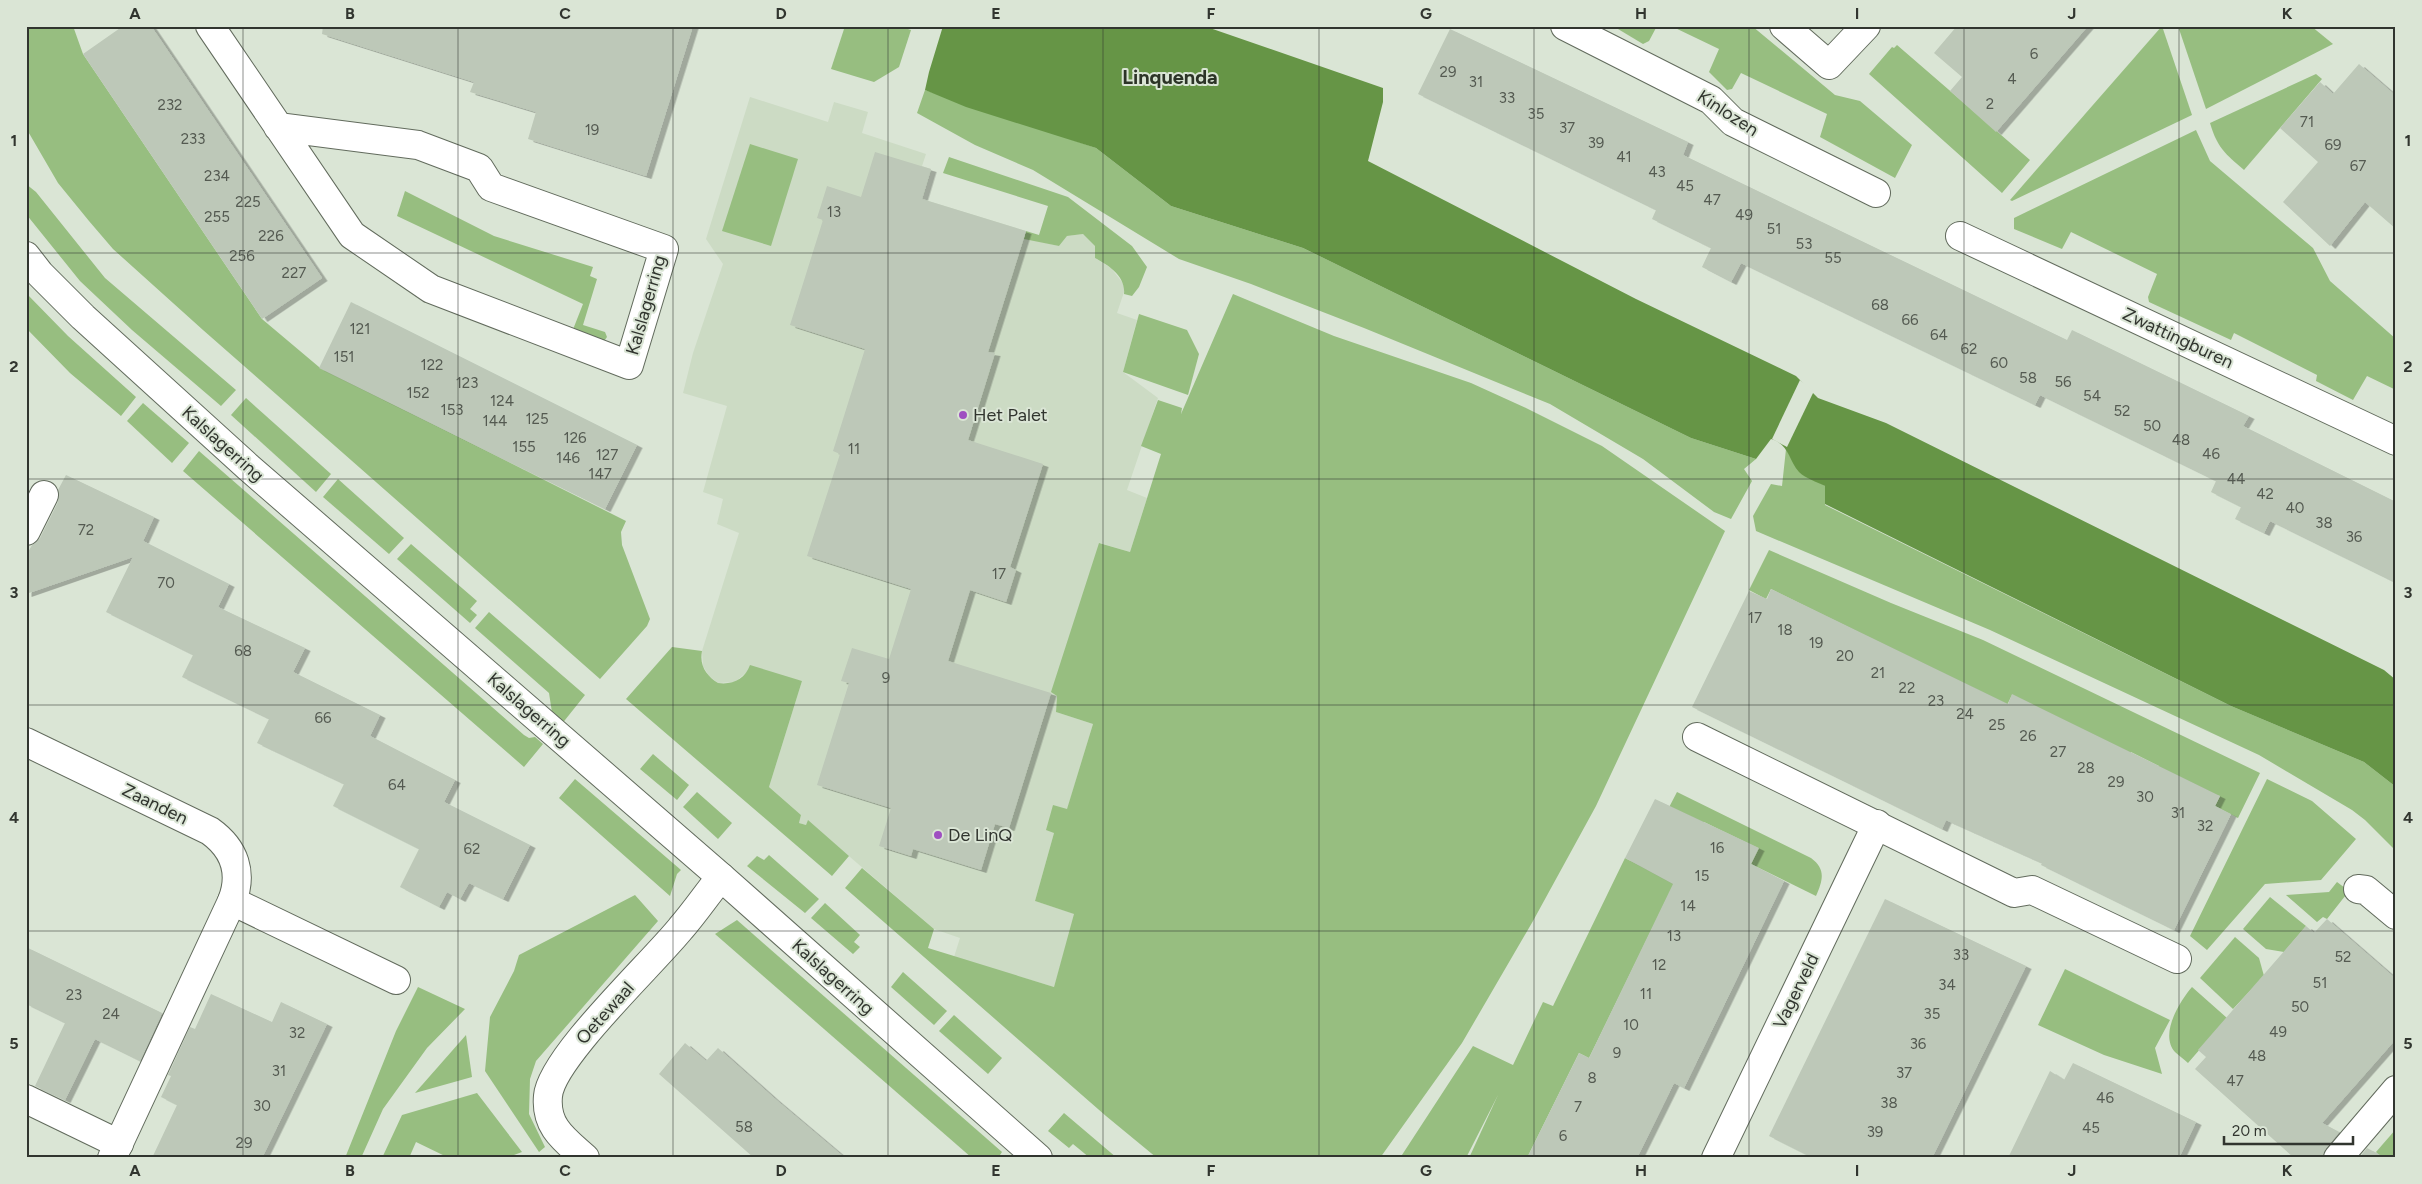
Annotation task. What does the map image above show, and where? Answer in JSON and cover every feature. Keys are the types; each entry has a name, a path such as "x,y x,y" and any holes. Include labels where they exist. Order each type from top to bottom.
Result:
{"street":[{"name":"Kalslagerring","path":"210,26 278,128 352,235 431,289 629,365 664,249 491,187 479,168 418,145 278,128"},
{"path":"1784,26 1829,65 1866,26"},
{"name":"Kinlozen","path":"1574,29 1711,100 1733,122 1876,193"},
{"name":"Zwattingburen","path":"1960,236 2396,441"},
{"name":"Kalslagerring","path":"26,256 40,274 83,317 228,450 720,877 1038,1158"},
{"path":"26,531 44,495"},
{"path":"1697,737 2014,893 2032,890 2177,959"},
{"name":"Zaanden","path":"26,742 210,831 221,839 230,850 236,863 236,889 232,901 115,1151 26,1099"},
{"name":"Vagerveld","path":"1716,1158 1877,824"},
{"name":"Oetewaal","path":"585,1158 557,1134 550,1116 548,1097 550,1085 571,1052 681,929 720,877"},
{"path":"2358,888 2366,890 2396,915"},
{"path":"232,901 396,980"},
{"path":"2338,1158 2396,1090"}],"shaded area":[{"path":"26,26 73,26 83,54 262,319 319,367 626,521 621,532 622,545 650,619 647,626 600,679 113,249 58,183 26,128"},
{"path":"845,26 899,26 911,30 899,67 874,82 831,69"},
{"path":"943,26 1204,26 1383,88 1383,102 1368,161 1636,299 1796,376 1818,398 1886,423 2384,670 2396,680 2396,787 2364,762 2231,706 1825,504 1825,486 1799,472 1785,448 1777,441 1771,439 1756,459 1691,438 1303,248 1171,206 1096,148 966,107 925,90"},
{"path":"1613,26 1657,26 1649,41 1643,44"},
{"path":"1671,26 1752,26 1835,95 1860,101 1912,145 1895,178 1820,137 1827,114 1741,73 1732,89 1727,90 1709,72 1719,49"},
{"path":"2162,26 2192,115 2012,201 2010,200"},
{"path":"2178,26 2311,26 2333,44 2206,109"},
{"path":"1897,45 2030,160 2002,193 1869,74 1892,47 1894,48"},
{"path":"2316,74 2322,79 2244,170 2222,150 2210,123"},
{"path":"925,90 1096,148 1171,206 1303,248 1691,438 1756,459 1744,469 1752,481 1731,519 1714,512 1643,459 1550,404 1364,328 1251,284 1179,259 1033,170 975,145 917,113"},
{"path":"750,97 828,122 834,102 868,112 862,133 926,154 922,166 931,169 922,199 1026,231 1024,238 1059,246 1067,236 1083,234 1095,246 1095,258 1111,268 1122,282 1125,289 1117,313 1137,320 1123,372 1158,398 1127,490 1147,498 1130,552 1100,543 1057,696 1056,712 1093,724 1067,810 1053,806 1054,833 1035,901 1075,914 1054,987 954,957 960,938 934,929 808,821 806,825 799,823 801,815 769,787 802,681 748,671 735,682 718,683 709,676 703,666 702,651 739,533 717,524 723,499 703,492 727,406 683,393 693,353 723,264 706,239"},
{"path":"2196,130 2210,161 2313,248 2330,281 2396,339 2396,390 2367,376 2353,400 2316,381 2317,375 2234,333 2231,340 2149,302 2148,297 2157,274 2071,232 2062,249 2014,229 2014,218"},
{"path":"750,144 798,159 771,246 722,231"},
{"path":"949,157 1068,197 1132,246 1147,267 1139,287 1132,296 1124,294 1124,288 1119,277 1105,264 1095,258 1095,246 1083,234 1067,236 1059,246 1024,239 1026,231 1039,235 1048,206 943,173"},
{"path":"26,184 36,192 105,278 236,390 221,406 132,330 80,281 26,214"},
{"path":"405,191 494,236 593,267 590,276 597,279 583,325 605,332 607,337 602,344 572,332 583,304 397,216"},
{"path":"26,293 68,336 136,397 121,416 70,373 26,328"},
{"path":"1233,294 1334,336 1471,383 1526,408 1602,446 1725,531 1596,806 1533,921 1462,1043 1380,1158 1157,1158 1106,1116 845,888 862,868 934,929 928,948 1054,987 1074,914 1035,901 1054,833 1046,830 1053,805 1067,809 1093,724 1056,712 1057,696 1051,692 1099,543 1130,552 1161,454 1141,446 1158,400 1182,408 1181,414"},
{"path":"1139,314 1187,330 1199,354 1188,395 1123,372"},
{"path":"246,398 331,474 316,492 231,415"},
{"path":"143,403 189,443 172,463 127,421"},
{"path":"1786,449 1800,472 1825,486 1825,505 2231,706 2364,762 2396,787 2396,851 2365,820 2352,810 2259,755 1990,630 1756,531 1753,516 1771,484 1782,486"},
{"path":"199,451 524,735 529,738 535,737 543,744 524,767 183,471"},
{"path":"338,479 404,538 389,554 323,497"},
{"path":"411,544 477,601 470,609 477,615 470,623 397,559"},
{"path":"1769,550 1891,603 1983,640 2260,773 2238,818 2215,806 2220,796 2154,777 2159,766 2131,752 2126,762 2012,695 2007,705 1771,589 1766,599 1749,590"},
{"path":"489,612 585,695 561,725 553,719 549,693 475,628"},
{"path":"672,647 702,651 701,656 705,670 718,683 729,683 738,680 745,674 750,665 802,681 769,787 801,815 799,823 806,825 808,820 849,856 832,876 626,699"},
{"path":"653,754 689,785 677,800 640,769"},
{"path":"575,779 681,870 677,874 670,896 559,798"},
{"path":"2267,779 2312,801 2356,839 2321,880 2265,884 2207,950 2190,936"},
{"path":"697,792 732,823 718,839 683,807"},
{"path":"1677,792 1811,858 1819,866 1822,875 1816,896 1751,864 1758,848 1704,822 1589,1058 1579,1053 1527,1158 1469,1158 1498,1095 1466,1158 1400,1158 1473,1046 1513,1065 1543,1002 1553,1006 1625,858 1639,865"},
{"path":"769,855 819,899 805,913 747,866 757,856 764,860"},
{"path":"2337,882 2349,891 2327,919 2323,917 2317,922 2286,895 2329,892"},
{"path":"635,895 658,921 536,1061 530,1079 529,1114 545,1147 539,1152 485,1071 490,1017 514,971 519,955"},
{"path":"2270,897 2306,926 2284,952 2266,949 2243,929"},
{"path":"825,903 860,935 854,942 860,947 853,954 811,918"},
{"path":"737,920 1002,1152 998,1158 972,1158 715,934"},
{"path":"2235,937 2259,958 2264,976 2233,1009 2200,978"},
{"path":"2065,969 2170,1020 2155,1048 2162,1074 2104,1055 2038,1025"},
{"path":"903,972 947,1011 934,1025 891,987"},
{"path":"418,987 465,1009 427,1048 383,1109 361,1158 345,1158 396,1031"},
{"path":"2192,987 2227,1018 2188,1063 2175,1052 2169,1036 2170,1027 2177,1009"},
{"path":"954,1015 1002,1058 988,1074 939,1031"},
{"path":"466,1035 472,1077 415,1093"},
{"path":"477,1093 522,1152 506,1158 449,1158 416,1142 409,1158 382,1158 402,1115"},
{"path":"1064,1113 1117,1158 1090,1158 1073,1144 1069,1148 1048,1131"},
{"path":"2396,1129 2396,1158 2382,1158 2376,1152"}],"pier":[{"path":"1800,380 1814,391 1787,447 1772,439"}],"building":[{"path":"123,26 151,26 322,278 262,319 83,54"},
{"path":"323,26 693,26 646,176 528,139 536,112 470,92 474,82 322,34"},
{"path":"1957,26 2088,26 1996,132 1950,91 1962,77 1934,53"},
{"path":"1450,29 1688,142 1683,155 2067,340 2072,330 2249,416 2243,426 2396,502 2396,583 2270,521 2264,533 2235,519 2241,507 2211,492 2216,481 2040,395 2035,405 1741,263 1731,282 1702,267 1711,248 1652,219 1656,210 1418,94"},
{"path":"2359,64 2396,96 2396,229 2365,202 2330,246 2283,202 2318,162 2280,128 2320,82 2333,94"},
{"path":"875,152 931,169 922,199 1026,231 988,352 995,353 968,440 1043,464 1010,567 1016,570 1006,602 970,590 948,661 1051,693 1009,828 995,824 981,870 913,849 911,856 879,846 891,808 817,785 849,683 841,681 852,648 889,659 911,589 807,556 840,454 833,451 865,349 790,325 823,220 817,218 827,186 861,197"},
{"path":"351,302 637,445 605,509 319,368"},
{"path":"66,475 154,517 143,541 229,584 218,607 305,648 293,672 380,715 370,736 455,780 444,802 530,845 503,899 469,883 460,899 447,892 439,907 400,887 419,849 333,806 344,784 257,743 269,719 182,677 193,655 106,612 133,557 26,594 26,556 32,545 40,538 58,502 58,490"},
{"path":"1771,589 2008,704 2012,694 2220,796 2215,806 2231,814 2174,930 2041,865 2042,863 1946,820 1942,829 1692,707 1749,591 1767,599"},
{"path":"1655,799 1759,848 1751,864 1784,881 1684,1088 1674,1083 1637,1158 1527,1158 1579,1053 1589,1058 1673,884 1625,858"},
{"path":"1885,899 2026,966 1932,1158 1813,1158 1769,1136"},
{"path":"2327,919 2396,979 2396,1039 2322,1123 2339,1132 2326,1148 2323,1158 2294,1158 2195,1069 2206,1057 2198,1050 2306,926 2314,933"},
{"path":"26,947 162,1013 140,1061 95,1039 65,1100 35,1086 65,1023 26,1004"},
{"path":"211,994 272,1022 281,1002 327,1024 262,1158 152,1158 177,1105 161,1097 171,1076 168,1075 190,1027 195,1029"},
{"path":"685,1043 706,1061 718,1048 845,1158 754,1158 659,1074"},
{"path":"2073,1063 2196,1122 2179,1158 2008,1158 2050,1071 2064,1080"},
{"path":"2367,1148 2386,1158 2359,1158"}],"place":[{"name":"Het Palet","path":"963,415"},
{"name":"De LinQ","path":"938,835"}],"district":[{"name":"Linquenda","path":"1170,77"}]}
